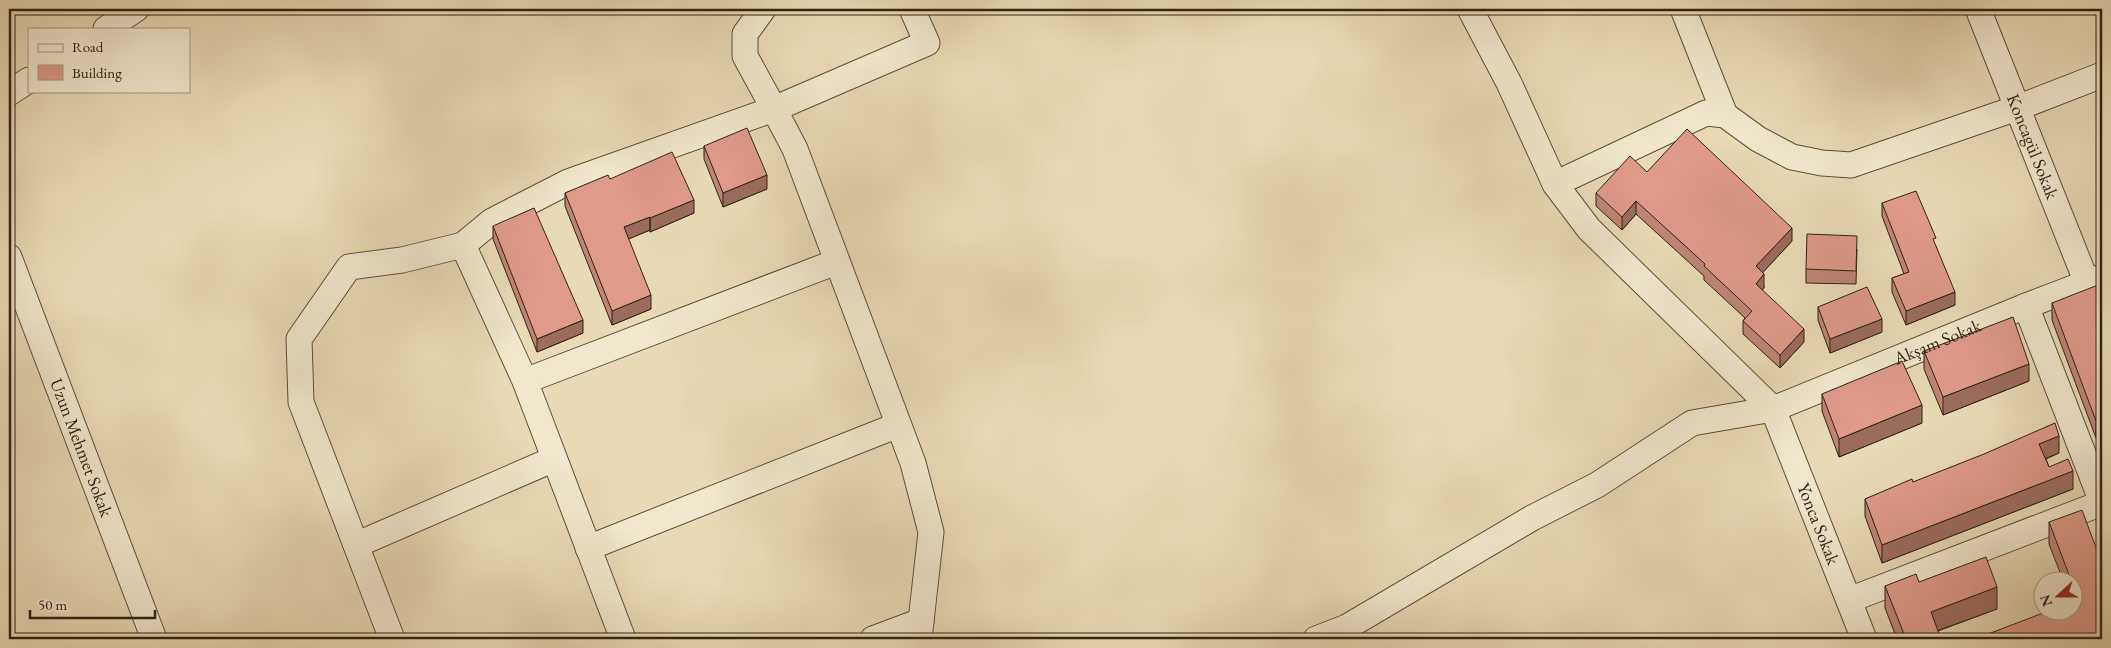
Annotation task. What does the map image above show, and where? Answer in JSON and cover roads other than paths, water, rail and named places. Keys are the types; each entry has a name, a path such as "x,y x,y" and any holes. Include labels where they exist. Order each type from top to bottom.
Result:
{"street":[{"path":"108,28 136,9"},
{"path":"763,9 745,34 745,56 795,149 913,463 932,532 920,630 873,639"},
{"path":"392,639 301,402 299,339 348,266 402,260 463,245 492,221 568,182 774,110 927,43 912,9"},
{"path":"1683,9 1724,115"},
{"name":"Koncagül Sokak","path":"1978,9 2017,108 2094,280"},
{"path":"1473,10 1556,184 1589,229 1773,409"},
{"path":"1556,184 1706,113 1724,115 1758,139 1792,157 1822,163 1851,165 2017,108 2102,75"},
{"path":"9,93 28,81"},
{"path":"463,245 525,380 623,639"},
{"name":"Uzun Mehmet Sokak","path":"9,257 154,639"},
{"path":"525,380 836,262"},
{"name":"Akşam Sokak","path":"1316,639 1347,627 1523,523 1597,485 1692,424 1773,409 2094,280"},
{"path":"1849,600 2102,502 2026,306"},
{"name":"Yonca Sokak","path":"1773,409 1864,639"},
{"path":"588,548 898,425"},
{"path":"356,545 554,459"}]}
